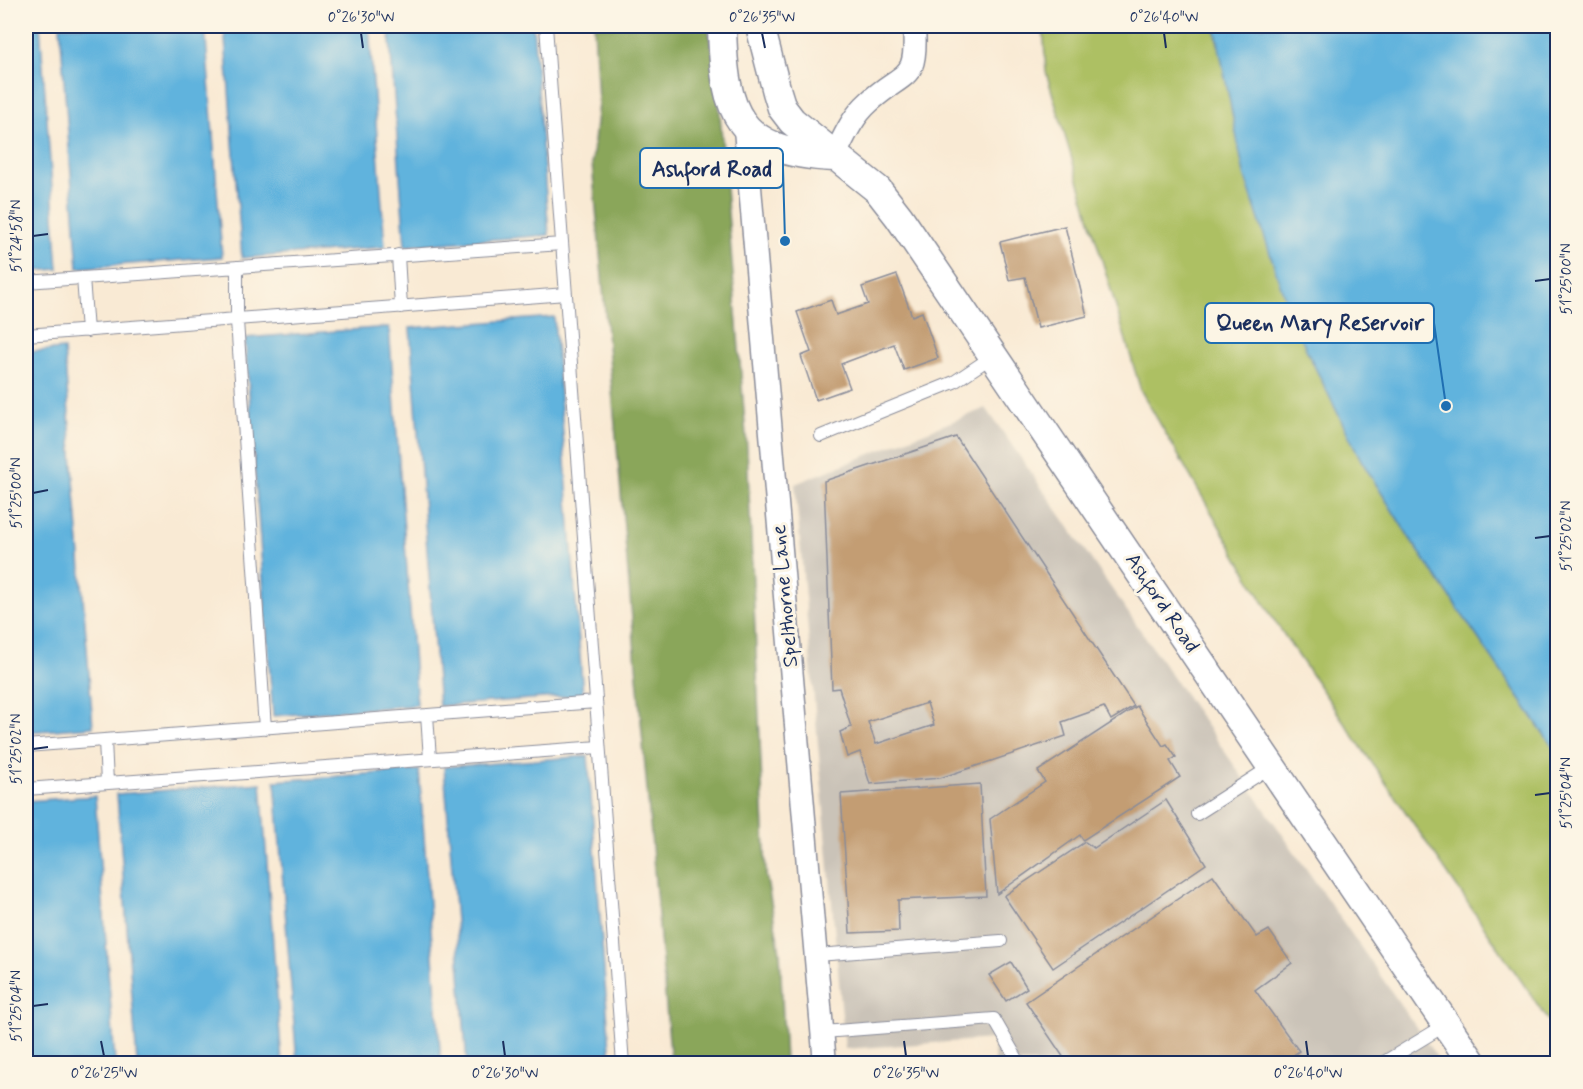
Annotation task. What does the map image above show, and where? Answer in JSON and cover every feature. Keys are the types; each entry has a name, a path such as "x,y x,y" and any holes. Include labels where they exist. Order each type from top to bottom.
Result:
{"street":[{"path":"722,26 726,89 732,107 745,129"},
{"path":"737,26 745,84 745,129"},
{"name":"Ashford Road","path":"760,26 782,108 792,121 834,157 878,190 994,355 1473,1064"},
{"path":"834,157 853,120 869,102 907,75 914,65 914,26"},
{"name":"Ashford Road","path":"745,129 764,140 793,151 834,157"},
{"name":"Spelthorne Lane","path":"745,129 825,1064"}],"lane":[{"path":"546,26 623,1064"},
{"path":"26,282 562,244"},
{"path":"399,255 401,307"},
{"path":"237,267 237,321 265,728"},
{"path":"83,278 87,331"},
{"path":"26,335 237,321 566,294"},
{"path":"821,436 954,382 994,355"},
{"path":"26,746 596,702"},
{"path":"427,716 430,759"},
{"path":"105,740 107,783"},
{"path":"26,789 599,747"},
{"path":"1197,814 1272,765"},
{"path":"817,955 1001,941"},
{"path":"823,1032 994,1019 1020,1064"},
{"path":"1381,1064 1447,1024"}],"shaded area":[{"path":"986,408 1441,1063 995,1063 993,1039 845,1049 795,484"}],"green space":[{"path":"594,26 708,26 717,77 747,448 766,875 780,952 785,1063 671,1063 592,163 598,102"},
{"path":"1043,26 1215,26 1217,40 1307,351 1361,460 1409,537 1557,753 1557,1033 1272,617 1141,391 1046,72"}],"water":[{"path":"26,26 40,26 58,269 26,272"},
{"path":"60,26 205,26 222,257 78,268"},
{"path":"224,26 369,26 385,247 242,258"},
{"path":"389,26 533,26 549,235 405,246"},
{"path":"1215,26 1557,26 1557,753 1409,537 1361,460 1307,351 1286,302 1244,174"},
{"path":"554,317 583,695 439,706 410,328"},
{"path":"389,327 417,705 273,716 245,338"},
{"path":"64,349 93,727 26,732 26,352"},
{"path":"588,756 611,1063 467,1063 444,767"},
{"path":"419,770 441,1063 297,1063 275,781"},
{"path":"261,783 282,1063 137,1063 117,794"},
{"path":"95,796 115,1063 26,1063 26,801"}],"building":[{"path":"1065,226 1087,316 1038,328 1025,277 1009,280 1000,242"},
{"path":"897,275 912,316 922,312 938,358 904,370 894,344 841,364 850,388 816,400 801,356 811,352 797,312 831,300 836,315 868,304 862,287"},
{"path":"956,437 1134,706 1111,720 1104,707 1062,722 1066,736 940,778 870,784 860,752 847,757 840,732 851,727 839,688 832,689 824,481","holes":["927,703 934,725 876,744 868,722"]},
{"path":"1137,706 1163,746 1167,744 1176,757 1170,761 1180,777 1083,840 1080,835 997,894 990,819 1045,782 1038,771"},
{"path":"980,784 986,896 898,900 899,931 850,933 841,794"},
{"path":"1166,800 1206,864 1053,968 1004,896 1085,842 1094,848"},
{"path":"1213,875 1257,937 1269,930 1292,963 1255,990 1299,1051 1281,1064 1068,1064 1026,1002"},
{"path":"1011,962 1027,988 1006,1001 989,975"}],"place":[{"name":"Ashford Road","path":"785,241"},
{"name":"Queen Mary Reservoir","path":"1446,406"}]}
